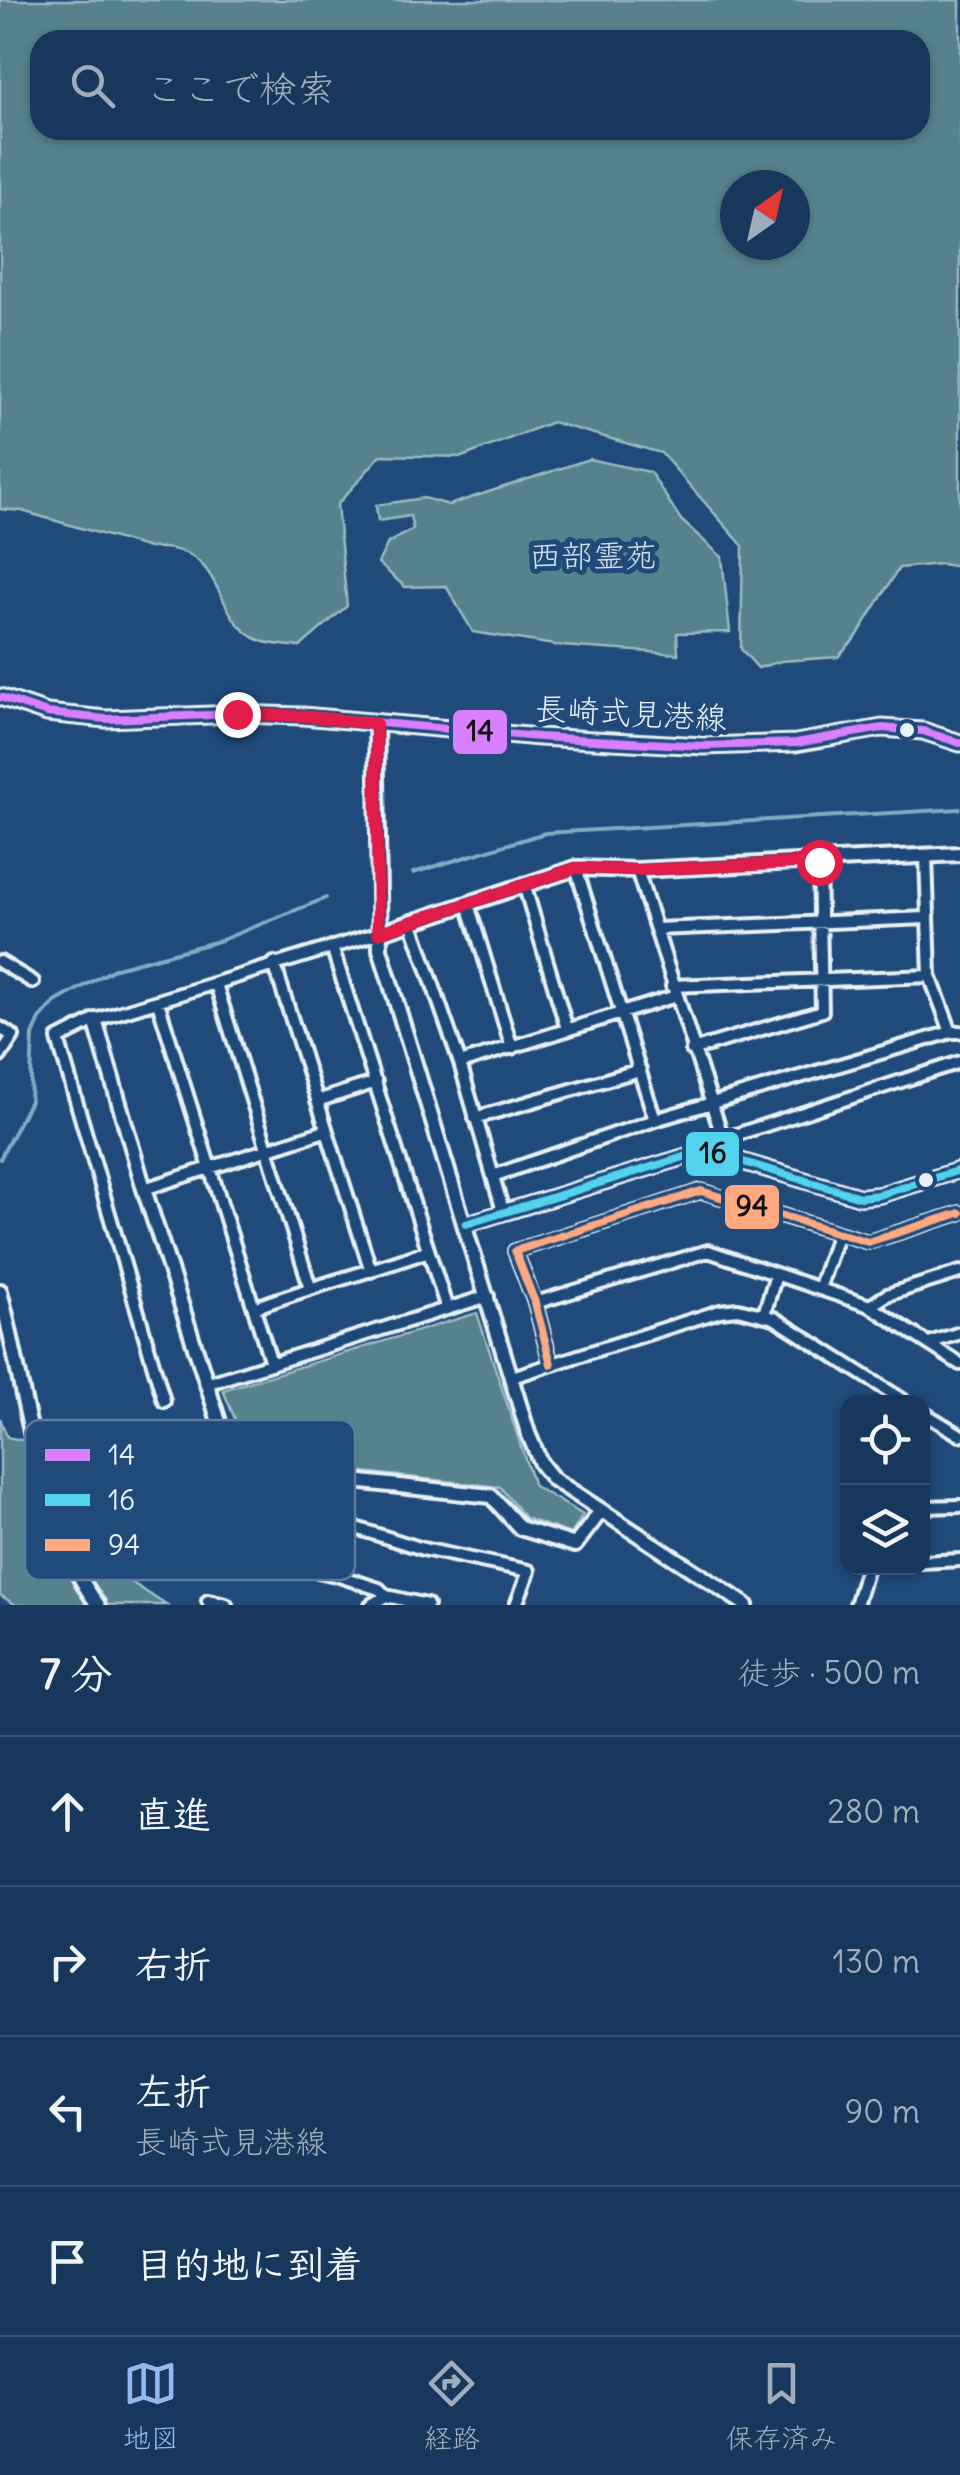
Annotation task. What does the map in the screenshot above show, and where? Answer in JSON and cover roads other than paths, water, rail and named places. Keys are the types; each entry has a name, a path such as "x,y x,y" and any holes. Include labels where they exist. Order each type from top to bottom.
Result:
{"main road":[{"name":"長崎式見港線","path":"0,696 47,713 106,719 237,714 303,716 704,746 796,742 882,728 923,732 960,742"}],"street":[{"path":"376,724 380,949 416,1075 541,1464 553,1479 746,1605"},
{"path":"164,1401 58,1039 95,1020 576,868 637,870 960,854"},
{"path":"493,1176 655,1120 955,1032 930,976 926,855"},
{"path":"692,1050 822,1012 819,862"},
{"path":"576,868 655,1120"},
{"path":"637,870 723,1139 717,1154"},
{"path":"524,884 567,1030"},
{"path":"468,904 512,1048"},
{"path":"656,929 928,918"},
{"path":"410,921 460,1063 503,1211"},
{"path":"332,947 447,1309"},
{"path":"0,962 33,982"},
{"path":"274,963 371,1271"},
{"path":"460,1063 622,1015 674,991 930,976"},
{"path":"216,984 310,1287"},
{"path":"158,1002 271,1364"},
{"path":"95,1020 144,1189 220,1420"},
{"path":"0,1028 14,1036 0,1056"},
{"path":"723,1139 960,1062"},
{"path":"475,1118 640,1070"},
{"path":"316,1101 376,1082"},
{"path":"144,1189 326,1131"},
{"path":"466,1224 674,1158 717,1154 860,1196 879,1195 960,1170"},
{"path":"552,1364 515,1250 701,1191 868,1242 960,1212"},
{"path":"818,1289 838,1233"},
{"path":"254,1308 428,1251"},
{"path":"535,1302 708,1251 870,1306 960,1364"},
{"path":"870,1306 887,1295 960,1272"},
{"path":"764,1314 776,1275"},
{"path":"0,1291 31,1420"},
{"path":"209,1383 488,1296"},
{"path":"512,1377 720,1311 738,1309 764,1314 891,1395"},
{"path":"929,1343 960,1333"},
{"path":"930,1417 960,1435"},
{"path":"355,1481 491,1496 520,1528 575,1544 601,1511"},
{"path":"930,1507 960,1506"},
{"path":"355,1528 423,1548 528,1571 516,1605"},
{"path":"930,1562 960,1560"},
{"path":"856,1605 865,1575"},
{"path":"81,1580 98,1605"},
{"path":"351,1580 379,1589 386,1596 427,1605"},
{"path":"371,1605 386,1596"},
{"path":"208,1602 226,1605"}],"waterway":[{"path":"413,873 545,833 960,809"},
{"path":"0,1159 30,1101 33,1035 40,1019 55,1002 116,968 219,941 326,898"}],"park label":[{"name":"西部霊苑","path":"593,555"}]}
